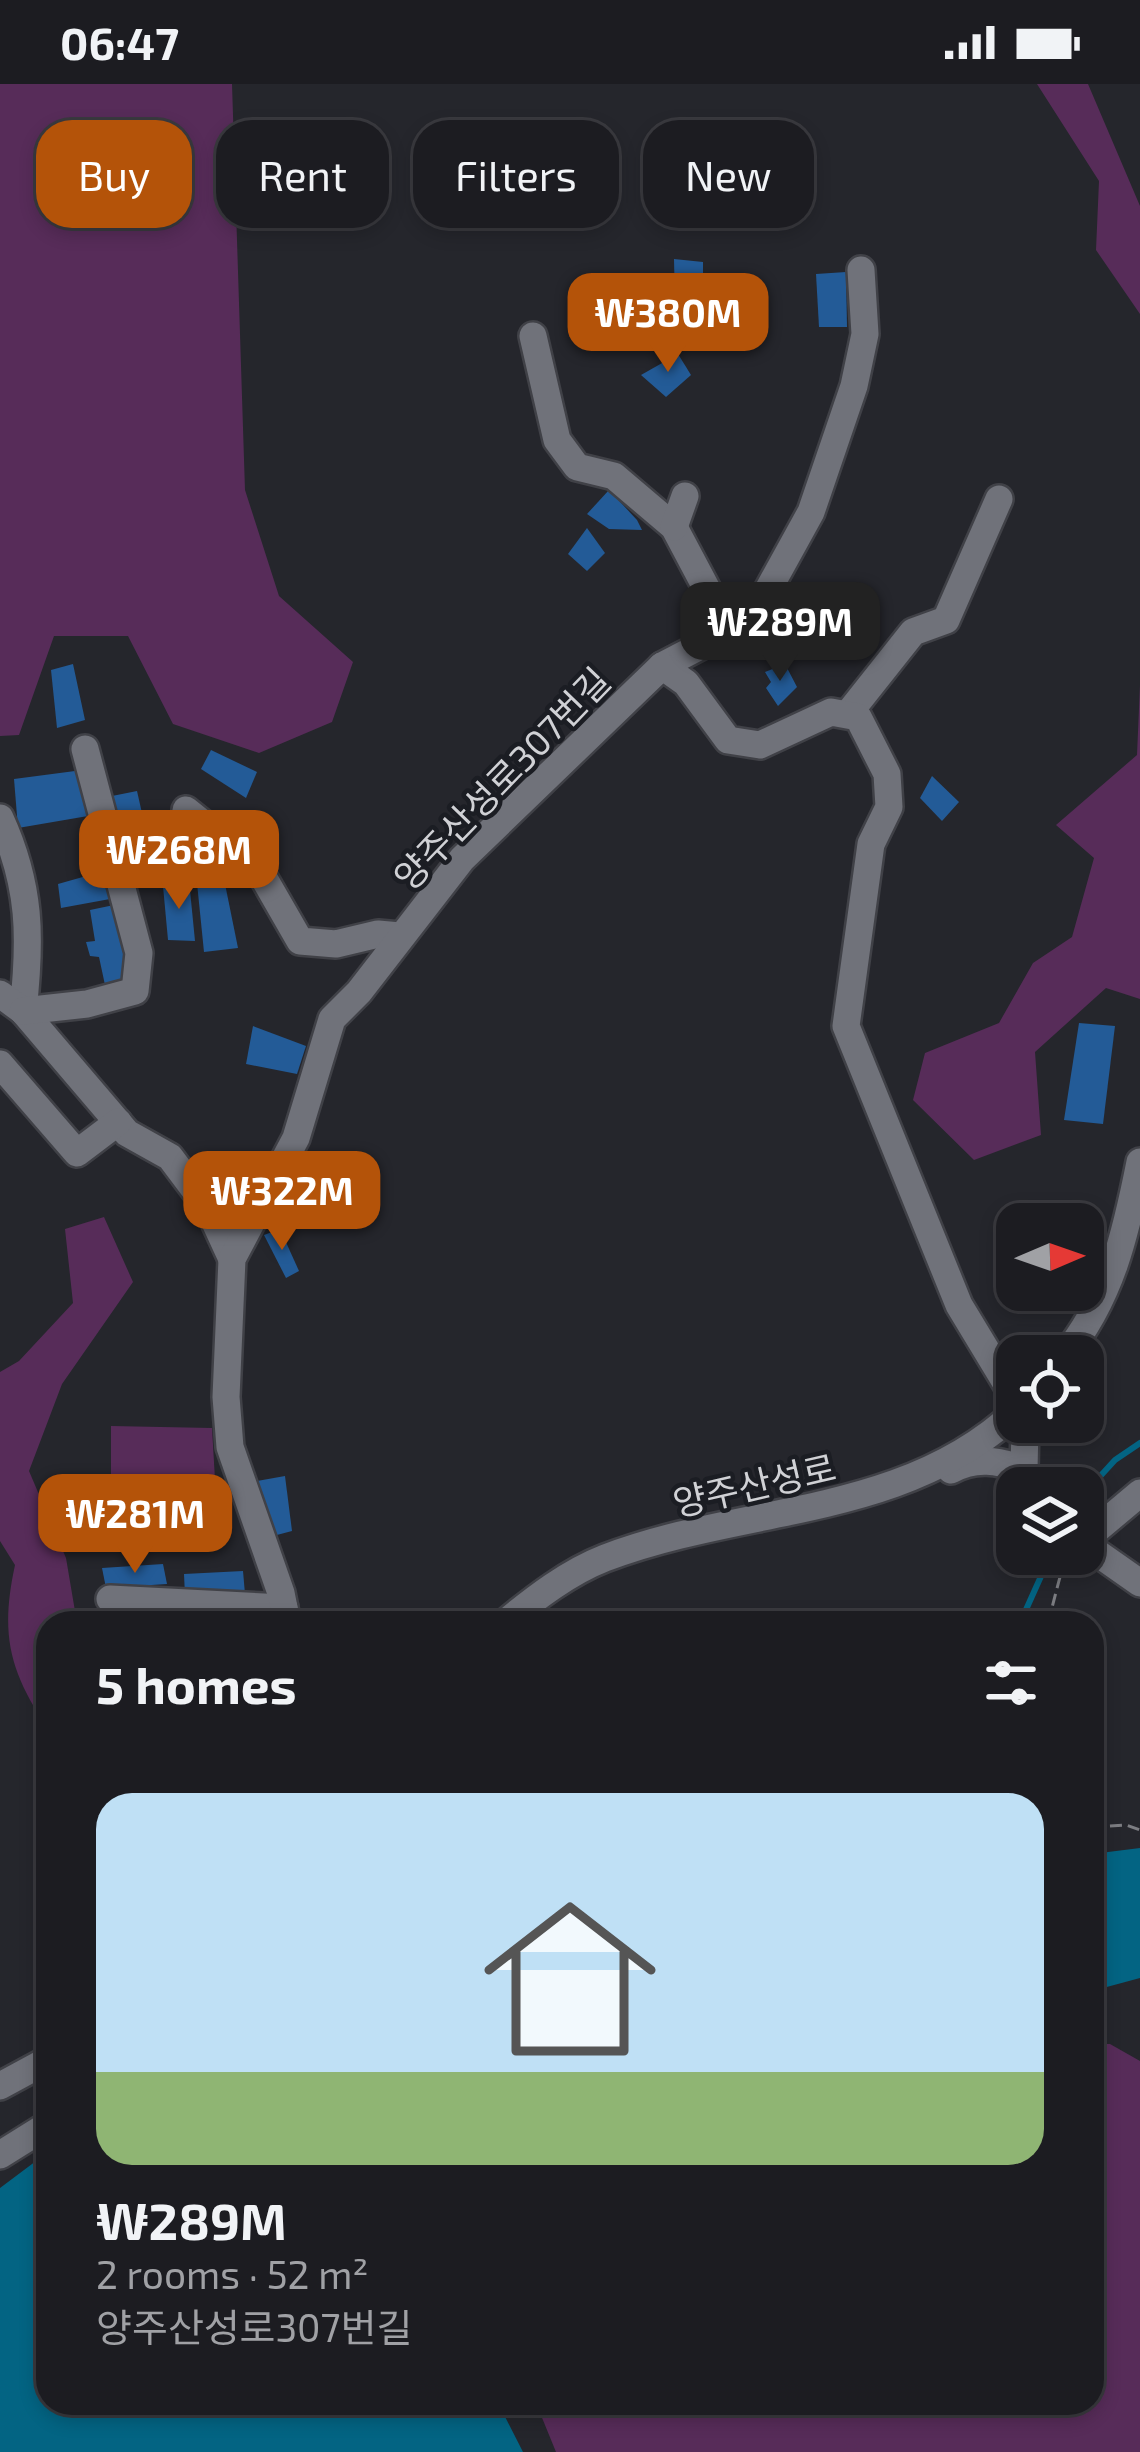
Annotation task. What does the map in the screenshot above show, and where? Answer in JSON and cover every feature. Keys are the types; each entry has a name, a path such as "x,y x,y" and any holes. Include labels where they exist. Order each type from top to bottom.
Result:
{"street":[{"name":"양주산성로307번길","path":"283,1611 230,1447 226,1397 232,1259 296,1138 332,1019 359,992 462,859 662,666 752,619 812,512 858,369 865,334 861,270"},
{"path":"533,336 557,440 577,467 614,476 674,527 728,629"},
{"path":"674,527 685,496"},
{"path":"996,1366 959,1305 846,1026 872,844 889,807 887,773 857,717 848,714 913,632 946,620 999,500"},
{"name":"양주산성로307번길","path":"662,666 686,683 728,740 760,745 831,712 848,714"},
{"path":"0,818 20,861 27,915 11,1003 87,1004 135,991 139,952 85,749"},
{"path":"186,811 258,868 301,941 336,944 377,934 400,936"},
{"name":"양주산성로307번길","path":"11,1003 127,1132 170,1156 209,1209 232,1259"},
{"path":"0,1064 77,1153 118,1122"},
{"path":"1080,1335 1132,1241 1140,1162"},
{"name":"양주산성로","path":"520,1611 607,1558 691,1534 844,1501 923,1474 996,1432"},
{"path":"1005,1443 1023,1467"},
{"path":"892,1485 910,1490 963,1463 982,1461 1000,1467"},
{"path":"1104,1524 1140,1493"},
{"path":"1104,1557 1140,1583"},
{"path":"110,1598 236,1611"},
{"path":"0,2086 36,2066"},
{"path":"0,2155 36,2132"}],"path":[{"path":"1051,1611 1060,1575"},
{"path":"1104,1827 1140,1830"}],"shaded area":[{"path":"0,84 232,84 233,120 216,120 216,228 237,228 245,490 279,596 353,662 332,722 259,753 173,724 128,636 54,636 19,735 0,736"},
{"path":"1037,84 1088,84 1140,206 1140,314 1096,250 1099,181"},
{"path":"1140,685 1140,999 1106,988 1035,1052 1041,1135 974,1160 913,1100 925,1053 999,1023 1033,963 1072,937 1094,858 1056,825 1137,755"},
{"path":"104,1217 133,1282 62,1384 29,1471 66,1558 75,1611 36,1611 36,1709 11,1651 8,1612 15,1565 0,1541 0,1372 19,1361 73,1303 65,1229"},
{"path":"111,1426 212,1428 216,1497 111,1498"},
{"path":"1104,2044 1140,2061 1140,2452 556,2452 541,2415 1104,2415"}],"water":[{"path":"1140,1848 1140,1978 1104,1988 1104,1852"},
{"path":"36,2161 36,2415 504,2415 523,2452 0,2452 0,2188"}],"building":[{"path":"674,259 703,262 703,306 675,305"},
{"path":"846,272 847,327 819,327 816,274"},
{"path":"678,354 691,375 666,397 641,375"},
{"path":"609,490 642,530 609,529 587,514"},
{"path":"587,528 605,553 587,571 568,554"},
{"path":"73,664 85,720 57,728 51,670"},
{"path":"785,664 797,687 778,706 766,688 771,682 765,672"},
{"path":"211,750 257,772 246,798 201,769"},
{"path":"75,771 88,816 18,828 14,779"},
{"path":"932,776 959,802 942,821 920,798"},
{"path":"137,791 144,822 109,826 107,797"},
{"path":"104,871 110,899 61,908 58,884"},
{"path":"224,879 238,948 204,952 197,883"},
{"path":"189,880 195,941 168,940 163,886"},
{"path":"114,905 128,979 105,985 99,957 90,956 86,942 95,941 90,910"},
{"path":"1079,1023 1115,1026 1103,1124 1064,1120"},
{"path":"253,1026 306,1046 297,1074 246,1064"},
{"path":"280,1229 299,1271 286,1278 264,1235"},
{"path":"285,1476 292,1531 273,1536 257,1481"},
{"path":"163,1564 167,1584 106,1588 102,1568"},
{"path":"243,1571 245,1594 185,1596 184,1574"}],"waterway":[{"path":"1104,1472 1140,1443"},
{"path":"1025,1611 1042,1575"}]}
